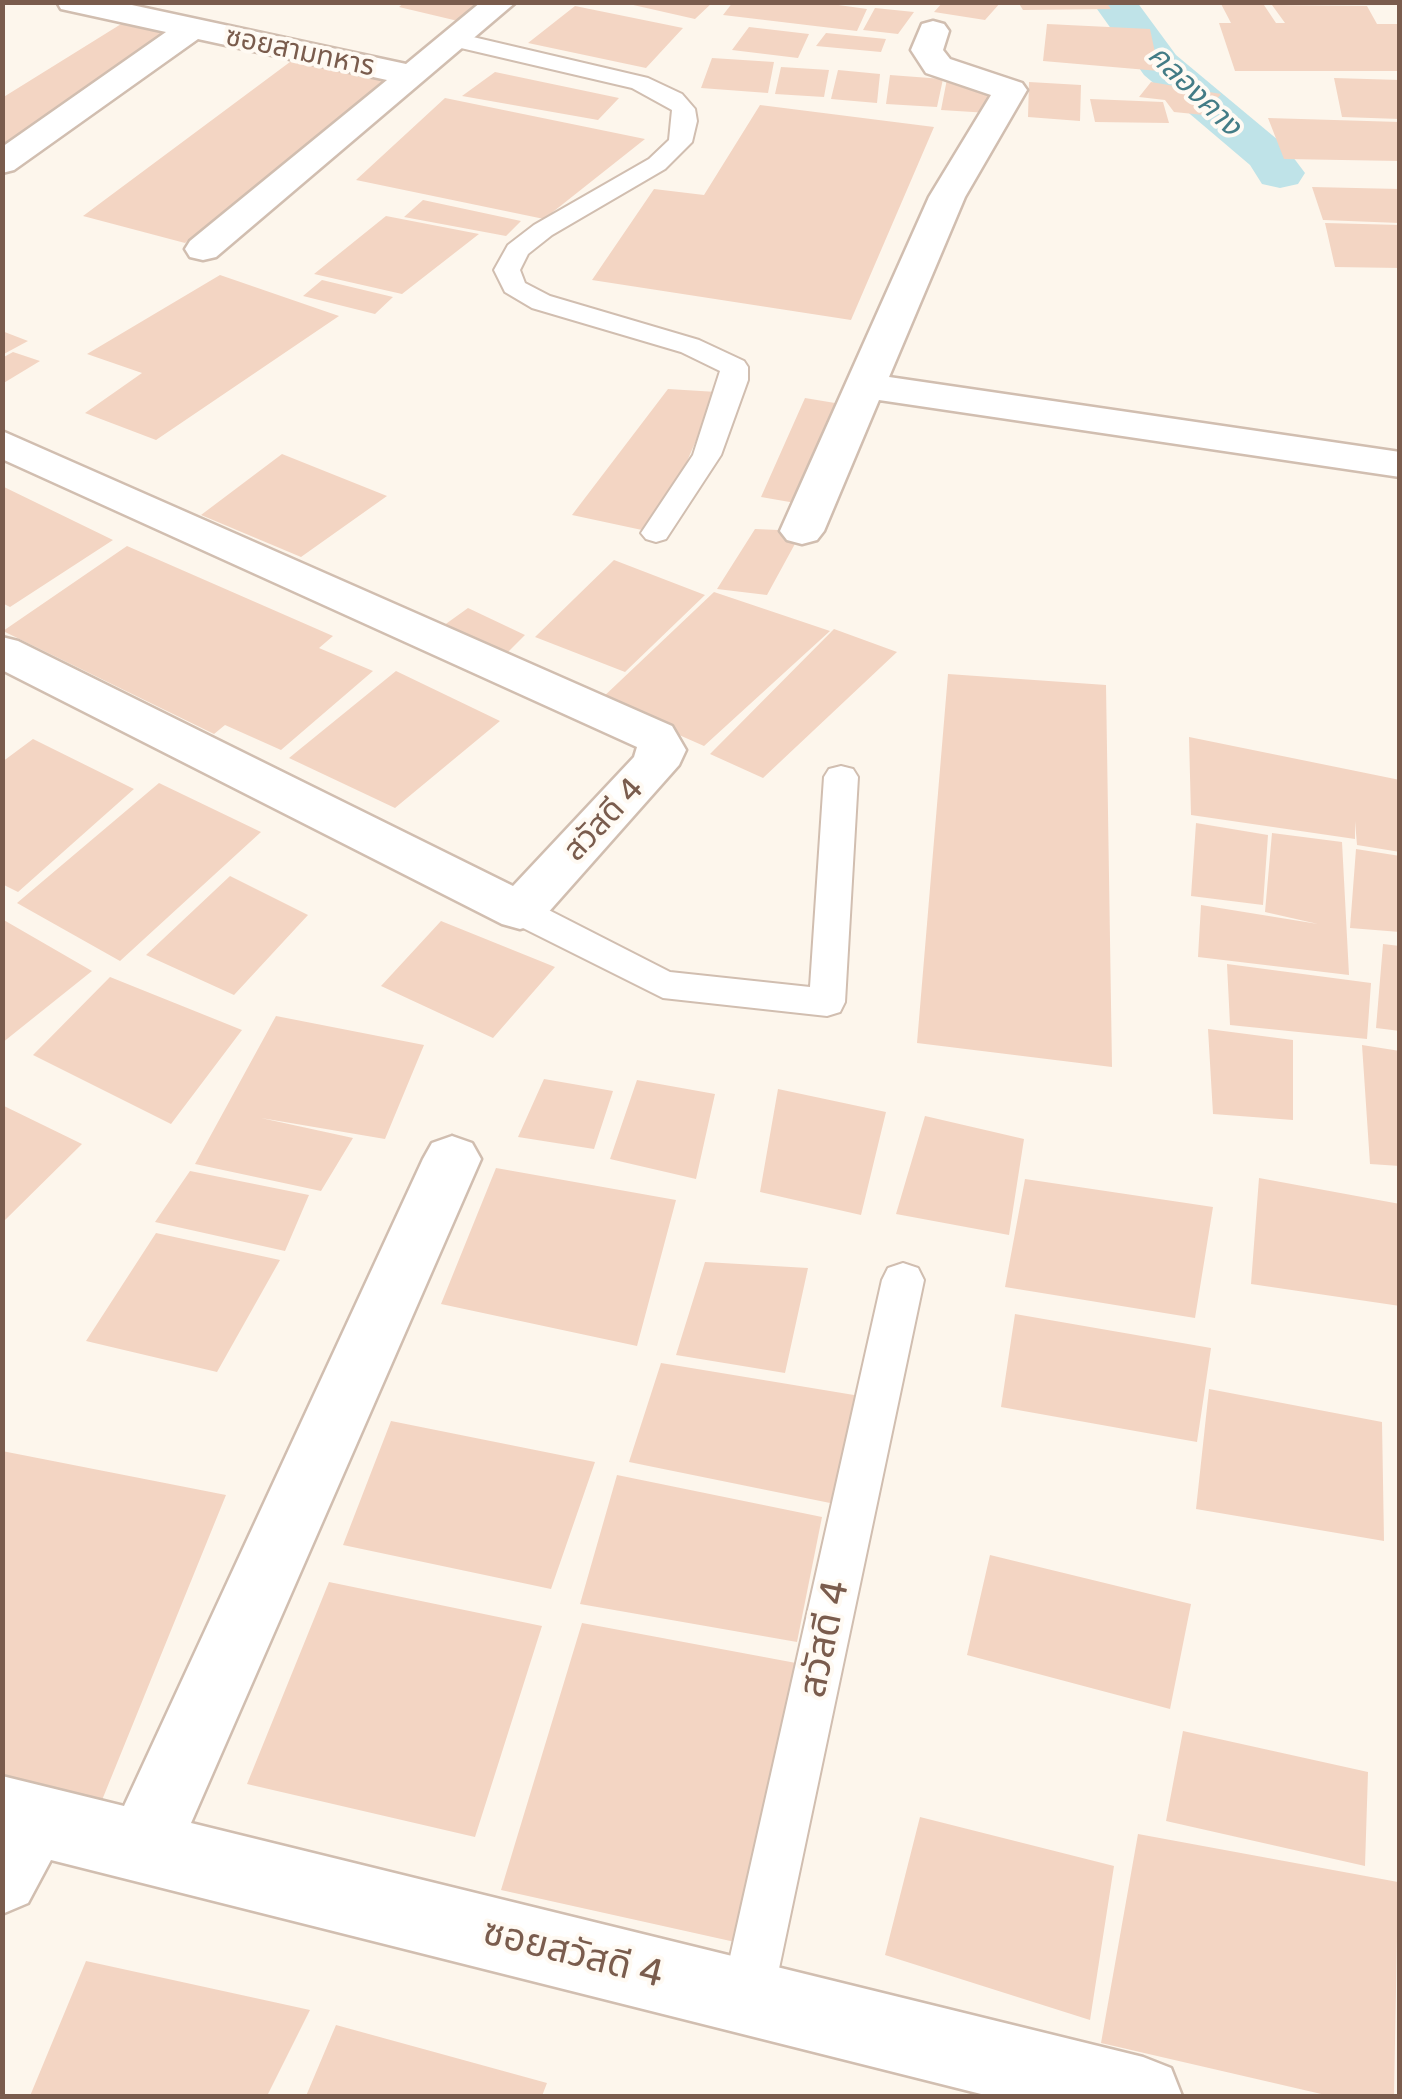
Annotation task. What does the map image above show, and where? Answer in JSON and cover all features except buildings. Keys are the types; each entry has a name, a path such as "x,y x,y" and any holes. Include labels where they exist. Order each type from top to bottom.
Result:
{"street":[{"name":"ซอยสามทหาร","path":"72,2 411,75"},
{"name":"ซอยสามทหาร","path":"203,249 501,2"},
{"path":"2,163 192,28"},
{"path":"802,532 947,196 1010,90 938,66 927,50 933,31"},
{"path":"866,386 1400,465"},
{"name":"สวัสดี 4","path":"2,443 655,737 662,750 655,766 520,911"},
{"path":"2,651 520,911"},
{"path":"143,1847 452,1159"},
{"name":"ซอยสวัสดี 4","path":"13,1836 143,1847 1143,2096"}],"lane":[{"path":"456,40 640,82 674,99 683,109 686,121 680,142 657,164 543,230 517,250 507,270 514,287 541,302 690,346 734,367 734,380 707,456 656,533"},
{"path":"520,911 663,985 826,1002 841,776"},
{"name":"สวัสดี 4","path":"747,1997 902,1280"}],"waterway":[{"name":"คลองคาง","path":"1114,2 1160,65 1267,155 1280,173"}]}
